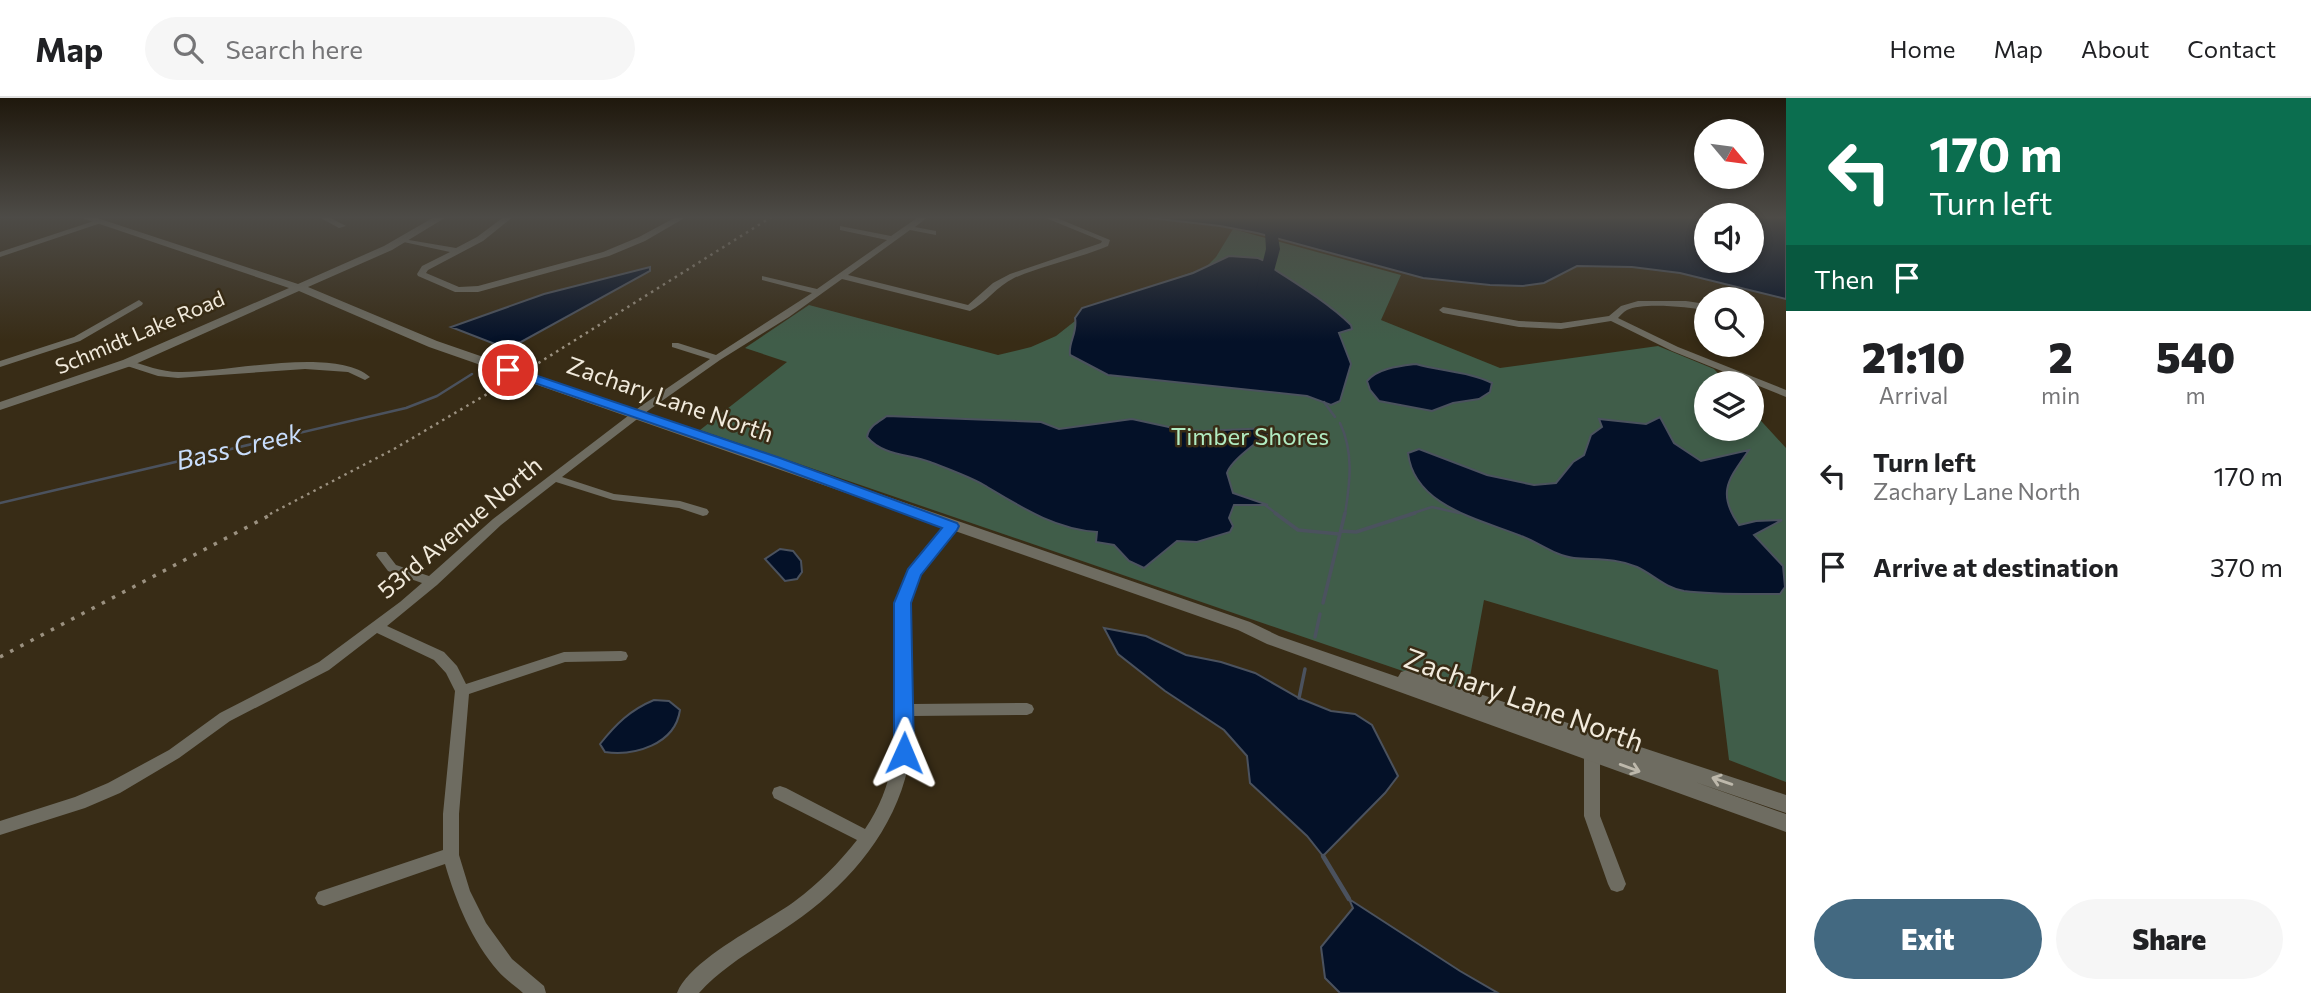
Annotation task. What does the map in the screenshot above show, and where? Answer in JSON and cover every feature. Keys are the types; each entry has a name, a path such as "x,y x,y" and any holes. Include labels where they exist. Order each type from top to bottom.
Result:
{"street":[{"name":"Zachary Lane North","path":"208,258 297,287 433,344 754,454 951,526 1244,626 1275,633 1786,804"},
{"name":"Schmidt Lake Road","path":"0,406 127,363 364,258"},
{"path":"445,258 425,268 421,274 458,290 478,289 592,258"},
{"name":"53rd Avenue North","path":"0,828 79,803 145,772 225,717 324,666 432,582 497,522 636,415 716,358 867,258"},
{"path":"842,276 970,307 987,291 1010,277 1072,258"},
{"path":"765,278 819,292"},
{"path":"0,364 77,339 139,303"},
{"path":"1443,310 1541,326 1561,326 1612,318 1624,308 1638,304 1694,305"},
{"path":"1612,318 1675,349 1786,394"},
{"path":"675,345 716,358"},
{"path":"275,367 283,355"},
{"path":"127,363 158,373 178,375 201,376 275,367 358,370 365,377"},
{"path":"554,478 613,497 680,505 702,512"},
{"path":"686,993 704,971 801,907 832,880 868,838 883,814 897,784 904,753 902,603 914,573 951,526"},
{"path":"382,555 392,568 432,582"},
{"name":"Zachary Lane North","path":"1244,626 1273,640 1786,823"},
{"path":"377,627 439,656 452,670 461,691 451,814 451,855 462,893 480,929 505,965 537,993"},
{"path":"461,691 564,657 621,656"},
{"path":"905,710 1027,709"},
{"path":"1592,755 1592,816 1617,884"},
{"path":"780,793 868,838"},
{"path":"324,898 451,855"}],"green space":[{"name":"Timber Shores","path":"1215,258 1338,258 1401,275 1381,320 1500,368 1658,346 1714,369 1716,371 1694,371 1694,441 1764,441 1764,424 1786,448 1786,782 1729,760 1718,670 1484,600 1467,693 700,430 787,362 745,348 809,305 998,355 1031,347 1056,336 1075,321 1081,310 1205,268"}],"water":[{"path":"1225,258 1258,258 1274,265 1274,269 1343,318 1352,329 1339,333 1351,364 1340,401 1331,405 1307,396 1108,375 1070,355 1075,318 1082,308 1193,273"},
{"path":"1348,258 1694,258 1694,273 1764,273 1764,258 1786,258 1786,299 1764,294 1764,287 1737,287 1680,273 1632,267 1577,266 1544,283 1523,286 1423,278"},
{"path":"650,267 650,271 521,342 500,346 451,327 544,294"},
{"path":"1416,364 1484,379 1492,383 1490,392 1479,399 1453,403 1432,411 1379,401 1370,390 1367,381 1377,373"},
{"path":"887,416 1041,422 1059,429 1132,419 1202,431 1271,428 1274,431 1240,456 1227,473 1233,493 1268,505 1234,505 1229,518 1233,526 1230,532 1197,542 1177,541 1144,568 1129,561 1114,545 1096,542 1097,532 1052,522 965,476 922,459 881,448 867,437 872,427"},
{"path":"1660,417 1674,443 1701,461 1749,450 1731,478 1728,503 1739,525 1782,520 1754,535 1783,566 1785,587 1780,594 1684,591 1671,587 1629,564 1560,555 1468,516 1435,498 1422,486 1413,471 1408,453 1419,449 1487,475 1534,485 1556,483 1573,462 1584,455 1591,435 1602,427 1599,419 1646,424"},
{"path":"780,549 793,551 801,561 802,572 797,579 785,581 765,559"},
{"path":"1104,628 1146,636 1186,655 1255,673 1299,698 1331,711 1355,714 1372,725 1398,776 1385,793 1323,856 1307,836 1250,783 1247,756 1224,730 1165,691 1118,654"},
{"path":"654,700 669,701 680,710 677,722 670,732 652,746 640,750 605,752 600,744 612,730 631,713"},
{"path":"1349,899 1498,993 1340,993 1325,978 1321,947 1353,908"}],"waterway":[{"name":"Bass Creek","path":"1263,290 1271,258"},
{"name":"Bass Creek","path":"510,353 512,344"},
{"name":"Bass Creek","path":"0,503 406,408 437,396 472,374"},
{"name":"Bass Creek","path":"1324,402 1335,417"},
{"name":"Bass Creek","path":"1340,423 1349,456 1345,514"},
{"path":"1265,505 1277,514"},
{"path":"1410,514 1432,507 1459,513"},
{"path":"1275,513 1298,530 1339,534"},
{"name":"Bass Creek","path":"1323,603 1345,513"},
{"path":"1341,531 1356,532 1415,513"},
{"name":"Bass Creek","path":"1315,637 1320,614"},
{"name":"Bass Creek","path":"1299,698 1305,669"},
{"name":"Bass Creek","path":"1323,856 1349,899"}],"railway":[{"path":"270,514 394,449 521,374 706,258"},
{"path":"0,657 274,513"}],"route":[{"path":"508,370 864,492 951,526 923,558 906,588 902,603 904,753"}]}
